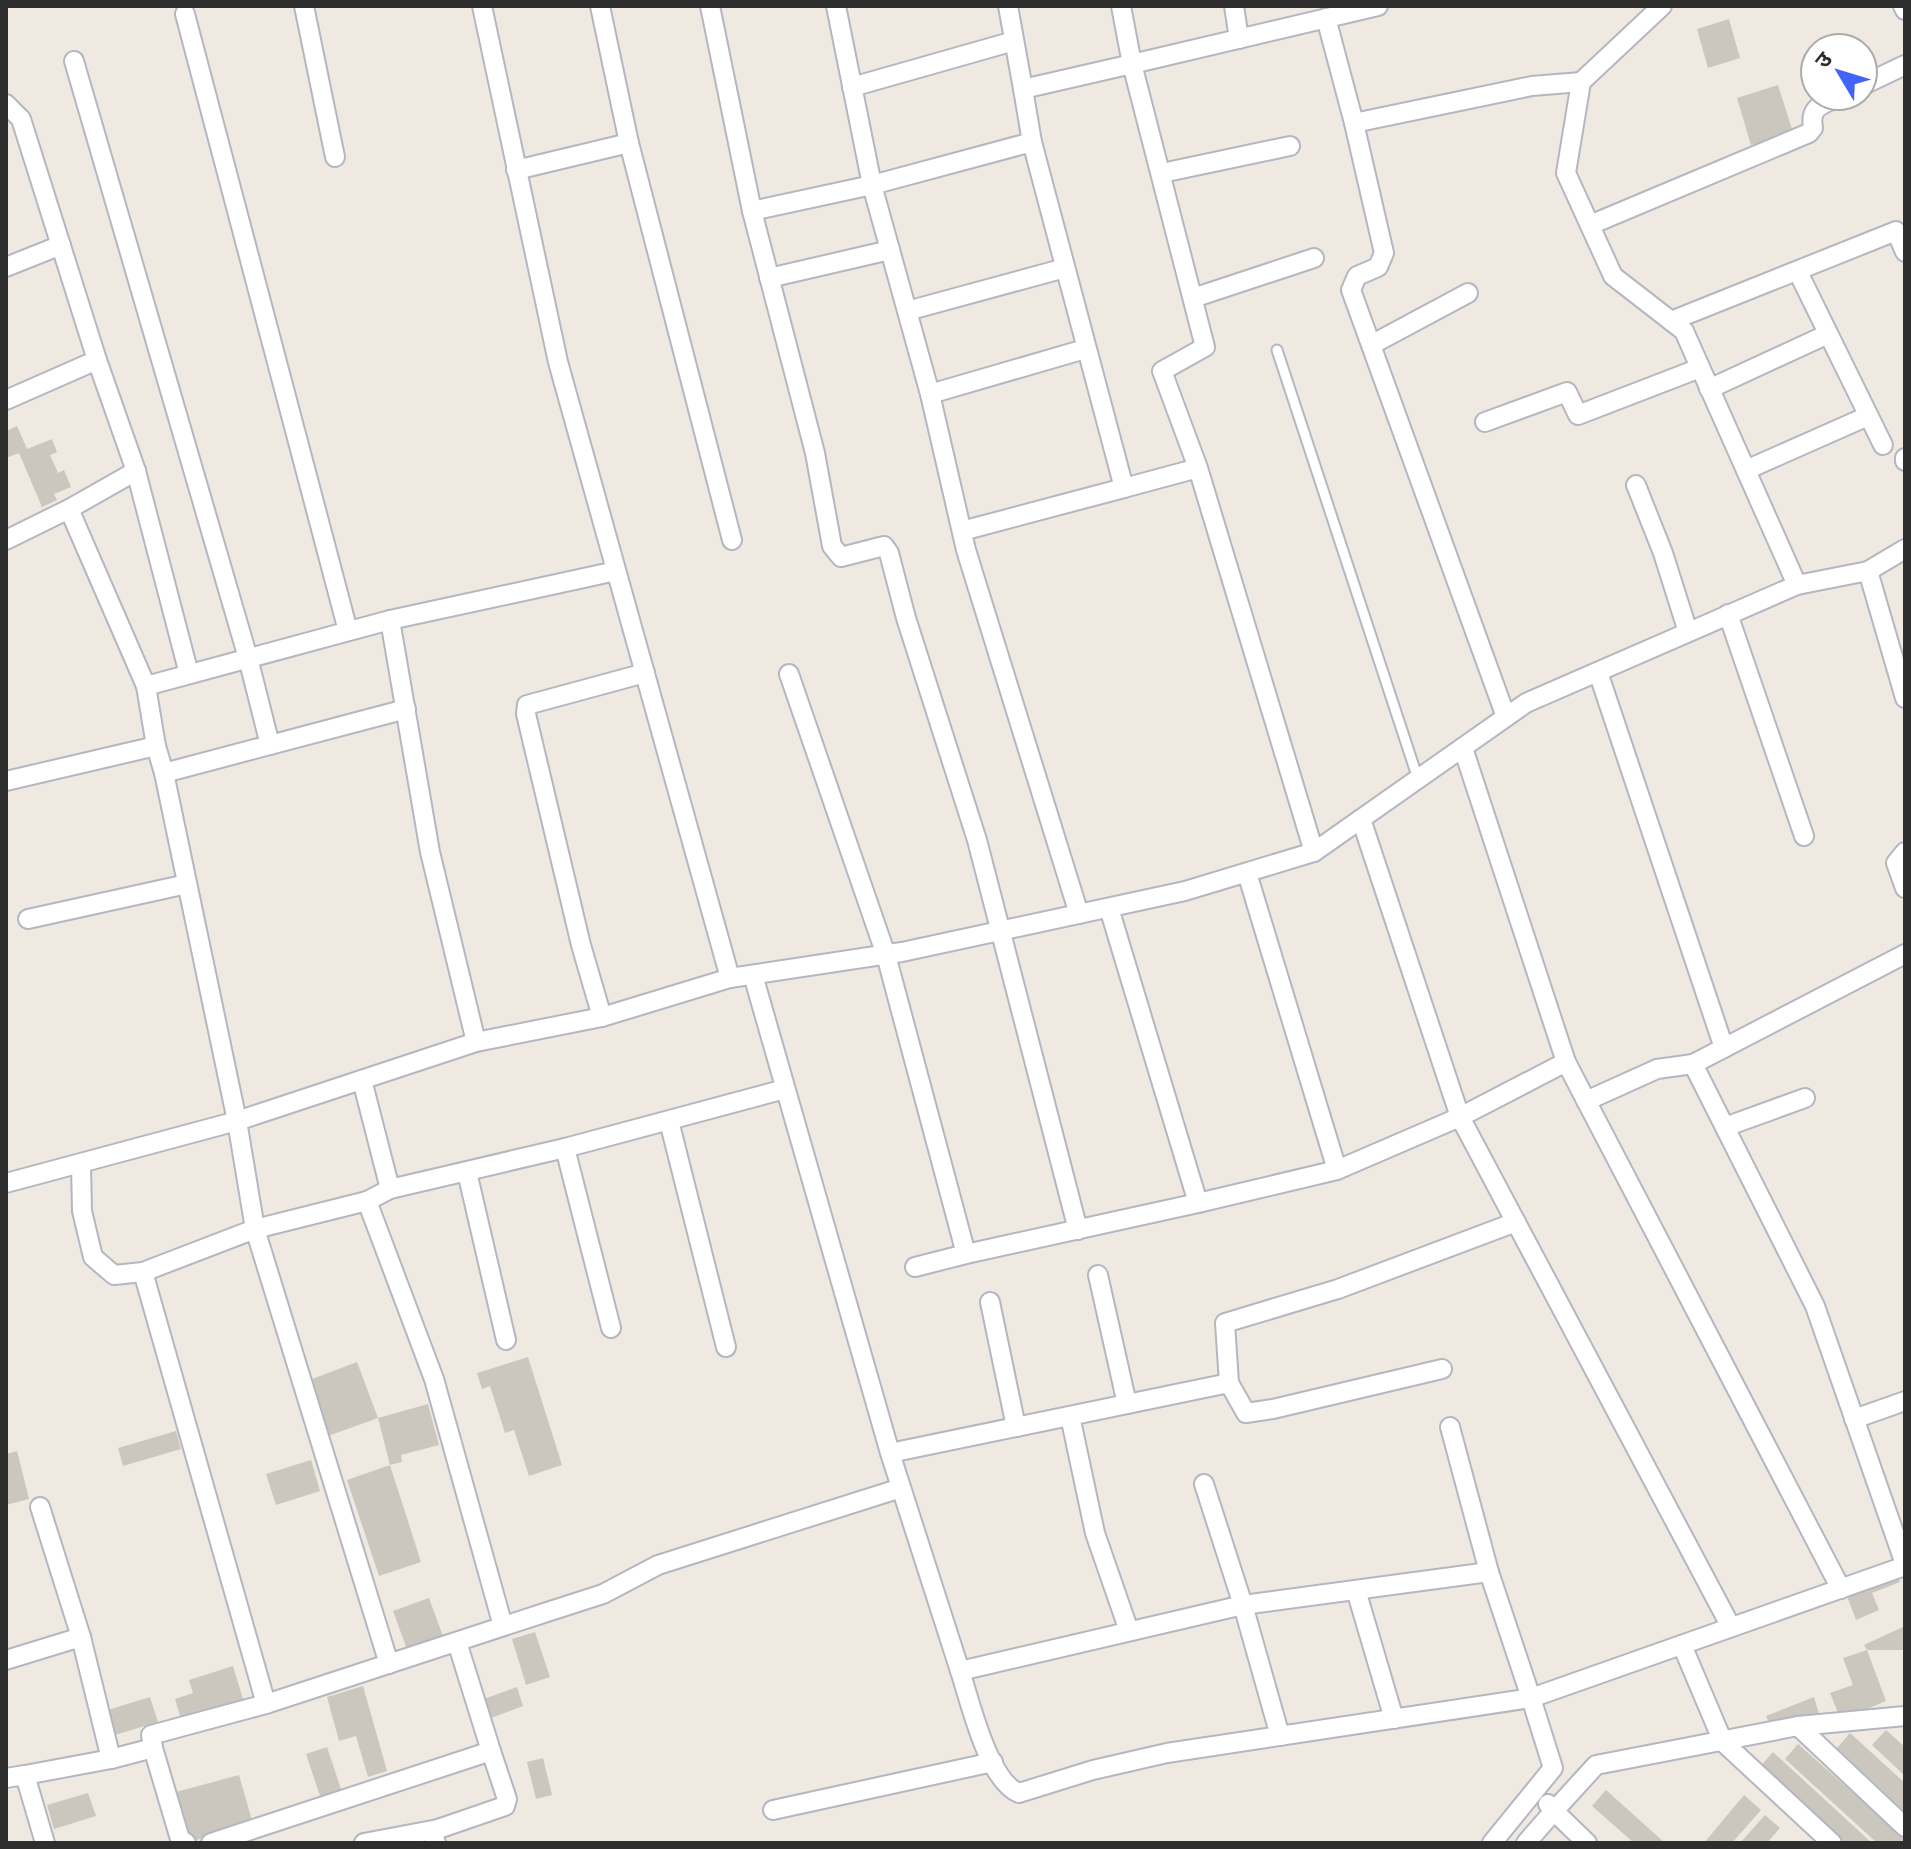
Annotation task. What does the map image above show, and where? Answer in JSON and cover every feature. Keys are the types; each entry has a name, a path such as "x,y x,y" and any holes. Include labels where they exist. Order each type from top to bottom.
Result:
{"street":[{"path":"304,6 335,157"},
{"path":"482,6 558,362 730,978"},
{"path":"600,6 629,143 732,540"},
{"path":"710,6 752,211 815,453 832,546 841,557 884,546 889,553 906,618 977,840 1078,1230"},
{"path":"1008,6 1032,142 1124,488"},
{"path":"1121,6 1132,64 1205,347 1162,371 1198,468 1314,852"},
{"path":"1234,6 1239,39"},
{"path":"1023,89 1378,6"},
{"path":"1662,6 1581,82 1566,173 1613,276 1684,331 1797,585"},
{"path":"840,7 872,185 930,394 962,531 1079,914"},
{"path":"185,14 348,631"},
{"path":"1326,18 1384,253 1378,267 1357,276 1351,290 1506,717"},
{"path":"852,87 1014,41"},
{"path":"74,61 248,658 270,745"},
{"path":"1879,77 1905,65"},
{"path":"1354,123 1532,86 1581,82"},
{"path":"6,104 21,119 97,360 136,471 189,674"},
{"path":"1590,225 1809,133 1813,128 1813,112"},
{"path":"752,211 872,185 1032,142"},
{"path":"516,170 629,143"},
{"path":"1162,173 1290,146"},
{"path":"1671,321 1896,231 1905,252"},
{"path":"6,267 61,245"},
{"path":"769,278 890,250"},
{"path":"1193,298 1314,258"},
{"path":"907,311 1065,268"},
{"path":"1798,272 1883,445"},
{"path":"1371,345 1468,293"},
{"path":"1709,389 1828,334"},
{"path":"930,394 1085,349"},
{"path":"6,400 97,360"},
{"path":"1485,422 1567,392 1578,415 1700,368"},
{"path":"1746,470 1868,416"},
{"path":"962,531 1198,468"},
{"path":"6,540 136,471"},
{"path":"1636,485 1663,553 1688,632"},
{"path":"69,509 146,686 156,746 237,1121 255,1229 389,1664"},
{"path":"6,1183 237,1121 476,1042 602,1017 730,978 886,955 1185,891 1314,852 1526,703 1797,585 1868,571 1905,549"},
{"path":"146,686 390,620 616,571"},
{"path":"1868,571 1905,698"},
{"path":"1728,614 1804,836"},
{"path":"390,620 430,852 476,1042"},
{"path":"1598,672 1724,1048"},
{"path":"602,1017 581,945 526,714 527,705 645,673"},
{"path":"789,674 886,955 966,1254"},
{"path":"164,773 406,709"},
{"path":"6,781 156,746"},
{"path":"1463,748 1566,1062 1841,1589"},
{"path":"1361,819 1460,1117 1731,1627"},
{"path":"1905,852 1896,863 1905,888"},
{"path":"1247,873 1337,1170"},
{"path":"28,919 187,884"},
{"path":"1109,908 1198,1203"},
{"path":"1586,1101 1657,1069 1693,1064 1905,954"},
{"path":"753,975 890,1453 960,1671 993,1762 1010,1788 1019,1793 1093,1770 1167,1753 1531,1698 1905,1565 1815,1306 1693,1064"},
{"path":"915,1267 1337,1170 1460,1117 1566,1062"},
{"path":"362,1080 390,1189"},
{"path":"81,1164 82,1211 93,1257 114,1275 143,1272 255,1229 367,1201 390,1189 565,1148 785,1089"},
{"path":"1725,1127 1805,1098"},
{"path":"669,1121 726,1347"},
{"path":"565,1148 611,1328"},
{"path":"467,1172 506,1340"},
{"path":"367,1201 434,1379 503,1626"},
{"path":"1442,1369 1246,1413 1229,1383 1225,1323 1338,1289 1516,1222"},
{"path":"143,1272 266,1704"},
{"path":"1098,1275 1127,1404"},
{"path":"990,1302 1016,1427"},
{"path":"890,1453 1229,1383"},
{"path":"1854,1419 1905,1401"},
{"path":"1070,1416 1095,1533 1129,1631"},
{"path":"1450,1427 1489,1572 1553,1768 1492,1843"},
{"path":"1204,1484 1243,1605 1280,1736"},
{"path":"186,1843 180,1839 151,1735 266,1704 603,1594 658,1565 901,1488"},
{"path":"40,1507 81,1637 111,1759"},
{"path":"960,1671 1243,1605 1489,1572"},
{"path":"1356,1590 1394,1719"},
{"path":"6,1660 81,1637"},
{"path":"364,1843 437,1836 505,1806 507,1799 457,1642"},
{"path":"1682,1645 1723,1742 1832,1843"},
{"path":"1526,1843 1596,1765 1798,1726 1905,1716"},
{"path":"1798,1726 1905,1827"},
{"path":"6,1778 153,1748"},
{"path":"211,1843 491,1751"},
{"path":"773,1810 993,1762"},
{"path":"25,1775 45,1843"},
{"path":"1534,1791 1587,1843"}],"lane":[{"path":"1277,350 1418,779"}],"building":[{"path":"1729,19 1740,58 1708,68 1697,29"},
{"path":"1778,85 1793,132 1751,145 1737,98"},
{"path":"17,426 27,449 52,439 57,452 50,455 58,473 64,470 71,487 54,494 57,500 42,507 19,453 6,458 6,431"},
{"path":"528,1357 562,1465 529,1476 514,1430 505,1433 490,1386 482,1389 477,1373"},
{"path":"357,1362 378,1418 328,1436 307,1381"},
{"path":"428,1404 439,1445 401,1455 402,1462 390,1465 378,1418"},
{"path":"176,1431 181,1449 123,1466 118,1448"},
{"path":"17,1451 29,1499 6,1505 6,1454"},
{"path":"311,1460 320,1491 276,1505 266,1474"},
{"path":"390,1465 421,1562 379,1576 347,1480"},
{"path":"1896,1573 1900,1582 1872,1593 1879,1610 1856,1620 1846,1594"},
{"path":"429,1598 444,1639 408,1652 393,1611"},
{"path":"1905,1626 1905,1650 1867,1650 1864,1645"},
{"path":"535,1632 550,1677 526,1685 512,1639"},
{"path":"1867,1650 1886,1701 1841,1720 1830,1693 1853,1685 1843,1658"},
{"path":"233,1666 243,1699 181,1719 175,1699 193,1693 189,1680"},
{"path":"363,1686 387,1771 368,1777 356,1736 339,1741 327,1697"},
{"path":"517,1687 523,1706 491,1718 484,1699"},
{"path":"150,1697 158,1722 115,1735 108,1710"},
{"path":"1814,1697 1820,1717 1771,1727 1766,1716"},
{"path":"1886,1730 1905,1747 1905,1776 1872,1745"},
{"path":"1850,1733 1905,1783 1905,1812 1837,1748"},
{"path":"1798,1744 1905,1839 1905,1843 1877,1843 1785,1759"},
{"path":"327,1747 342,1792 321,1799 306,1754"},
{"path":"1773,1752 1872,1843 1840,1843 1758,1769"},
{"path":"543,1758 552,1795 536,1799 527,1762"},
{"path":"239,1775 253,1824 189,1842 176,1792"},
{"path":"1606,1790 1665,1843 1634,1843 1592,1806"},
{"path":"88,1793 96,1816 54,1829 47,1805"},
{"path":"1744,1795 1761,1810 1732,1843 1704,1843"},
{"path":"1765,1815 1780,1828 1767,1843 1740,1843"}]}
